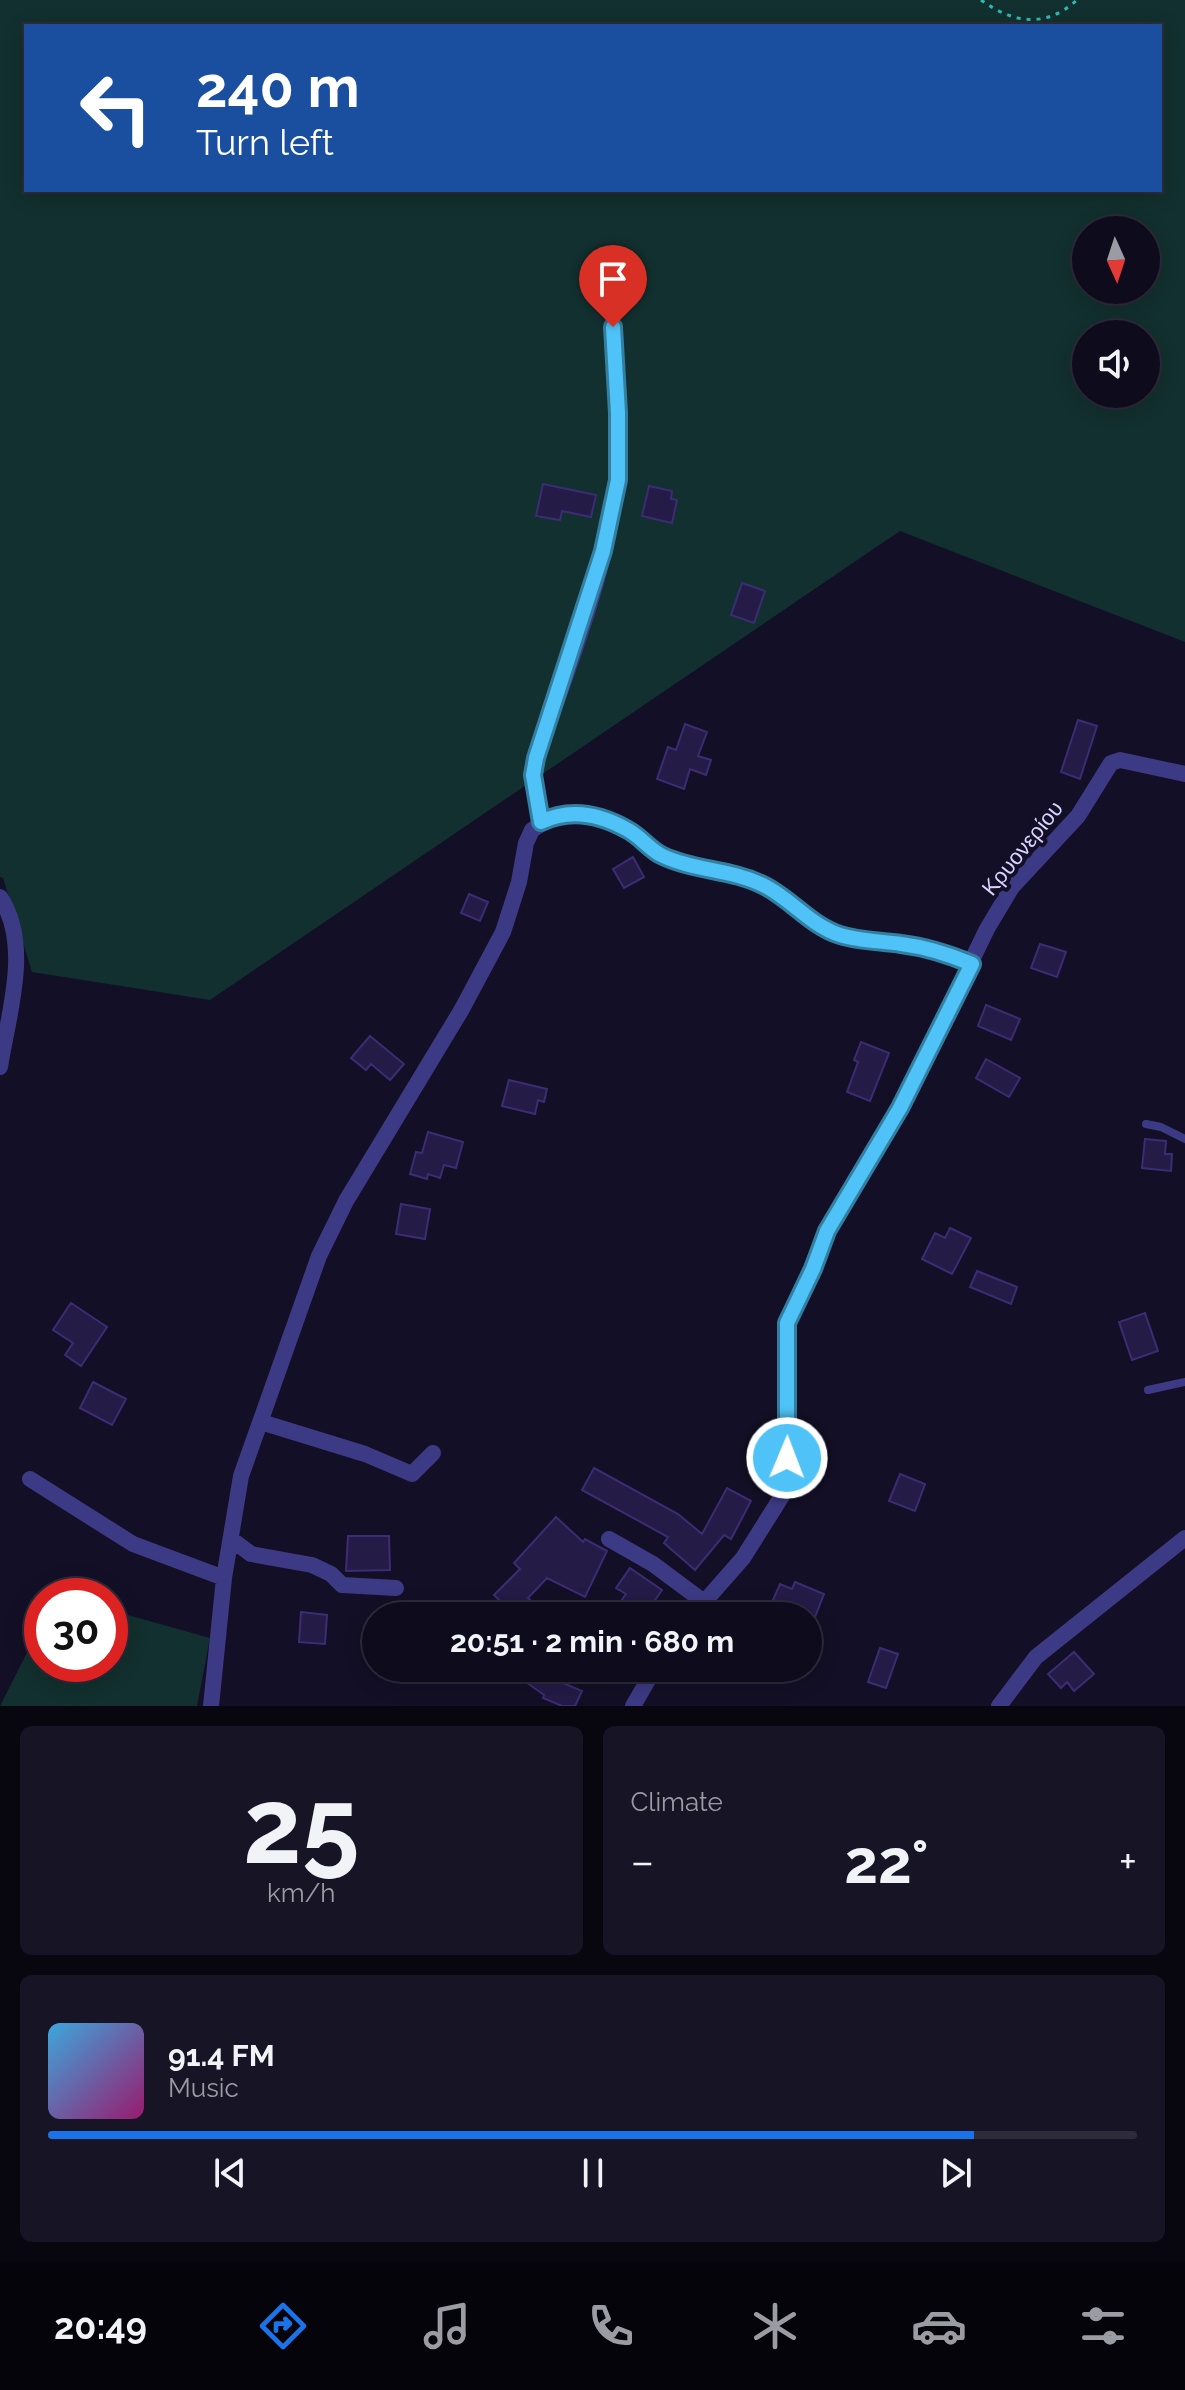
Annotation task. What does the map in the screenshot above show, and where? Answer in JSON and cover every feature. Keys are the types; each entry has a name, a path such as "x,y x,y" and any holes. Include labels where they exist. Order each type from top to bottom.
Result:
{"street":[{"path":"541,822 533,775 536,758 603,551 618,480 613,327"},
{"name":"Κρυονερίου","path":"704,1602 743,1558 782,1496 787,1468 787,1323 827,1231 900,1108 987,929 1012,887 1078,816 1111,763 1120,760 1185,774"},
{"path":"211,1706 224,1578 241,1476 319,1256 346,1201 462,1009 503,932 519,882 526,843 541,822 578,813 595,816 628,830 662,855 698,867 727,871 761,884 783,896 824,928 840,935 929,948 972,964"},
{"path":"0,897 8,909 17,961 0,1067"},
{"path":"261,1422 365,1454 412,1474 433,1453"},
{"path":"30,1479 133,1544 224,1578"},
{"path":"999,1706 1036,1657 1185,1538"},
{"path":"231,1539 251,1554 312,1565 331,1574 342,1585 396,1588"},
{"path":"609,1539 653,1564 704,1602"},
{"path":"633,1706 647,1682"}],"lane":[{"path":"1146,1124 1161,1127 1185,1139"},
{"path":"1148,1390 1185,1382"}],"path":[{"path":"981,0 1002,15 1017,20 1038,19 1058,13 1077,0"}],"green space":[{"path":"0,0 1185,0 1185,642 900,531 210,1000 32,972 3,878 0,877"},
{"path":"128,1615 210,1638 197,1706 0,1706 24,1659 24,1682 128,1682"}],"building":[{"path":"543,484 596,495 591,517 562,511 560,520 536,516"},
{"path":"649,486 672,491 671,499 677,500 672,523 642,516"},
{"path":"742,583 765,591 754,623 731,615"},
{"path":"1078,720 1097,726 1080,779 1061,772"},
{"path":"685,724 707,732 698,756 711,760 706,775 690,769 684,789 657,779 668,747 676,750"},
{"path":"633,857 644,877 624,888 613,869"},
{"path":"469,894 488,902 480,921 461,913"},
{"path":"1040,944 1066,952 1057,977 1031,968"},
{"path":"986,1005 1020,1019 1011,1040 978,1026"},
{"path":"370,1036 404,1064 390,1080 371,1064 366,1070 351,1058"},
{"path":"861,1042 889,1053 870,1101 847,1092 858,1062 854,1060"},
{"path":"986,1059 1020,1078 1009,1097 976,1078"},
{"path":"509,1080 547,1089 544,1102 538,1100 535,1114 502,1106"},
{"path":"428,1132 463,1142 456,1168 444,1165 440,1178 428,1174 427,1179 410,1174 416,1152 422,1153"},
{"path":"1145,1139 1166,1141 1165,1154 1172,1154 1171,1171 1142,1168"},
{"path":"401,1204 430,1209 425,1239 396,1234"},
{"path":"950,1228 971,1238 952,1274 922,1259 935,1233 945,1238"},
{"path":"977,1271 1017,1287 1011,1304 970,1287"},
{"path":"71,1303 107,1327 81,1366 65,1355 73,1343 53,1330"},
{"path":"1145,1313 1158,1351 1132,1360 1119,1322"},
{"path":"93,1382 126,1399 112,1425 80,1408"},
{"path":"594,1468 678,1514 702,1534 727,1488 751,1501 731,1539 724,1535 695,1570 664,1543 668,1537 582,1490"},
{"path":"900,1474 925,1484 915,1511 889,1501"},
{"path":"556,1517 583,1542 585,1539 607,1551 585,1597 547,1578 528,1598 532,1602 501,1602 494,1595 520,1569 514,1563"},
{"path":"348,1536 389,1536 390,1570 346,1571"},
{"path":"630,1568 662,1590 654,1602 620,1602 626,1594 616,1588"},
{"path":"795,1582 824,1594 821,1602 773,1600 780,1584 792,1589"},
{"path":"301,1612 327,1615 325,1644 299,1642"},
{"path":"880,1648 898,1654 886,1688 868,1682"},
{"path":"1074,1652 1094,1674 1074,1691 1067,1682 1061,1688 1048,1674"},
{"path":"526,1682 561,1682 582,1691 575,1706 562,1706 543,1698 544,1695"}],"route":[{"path":"613,327 618,480 603,551 536,758 533,775 541,822 563,814 595,816 628,830 662,855 698,867 727,871 761,884 783,896 824,928 840,935 929,948 972,964 900,1108 827,1231 787,1323 787,1458"}]}
